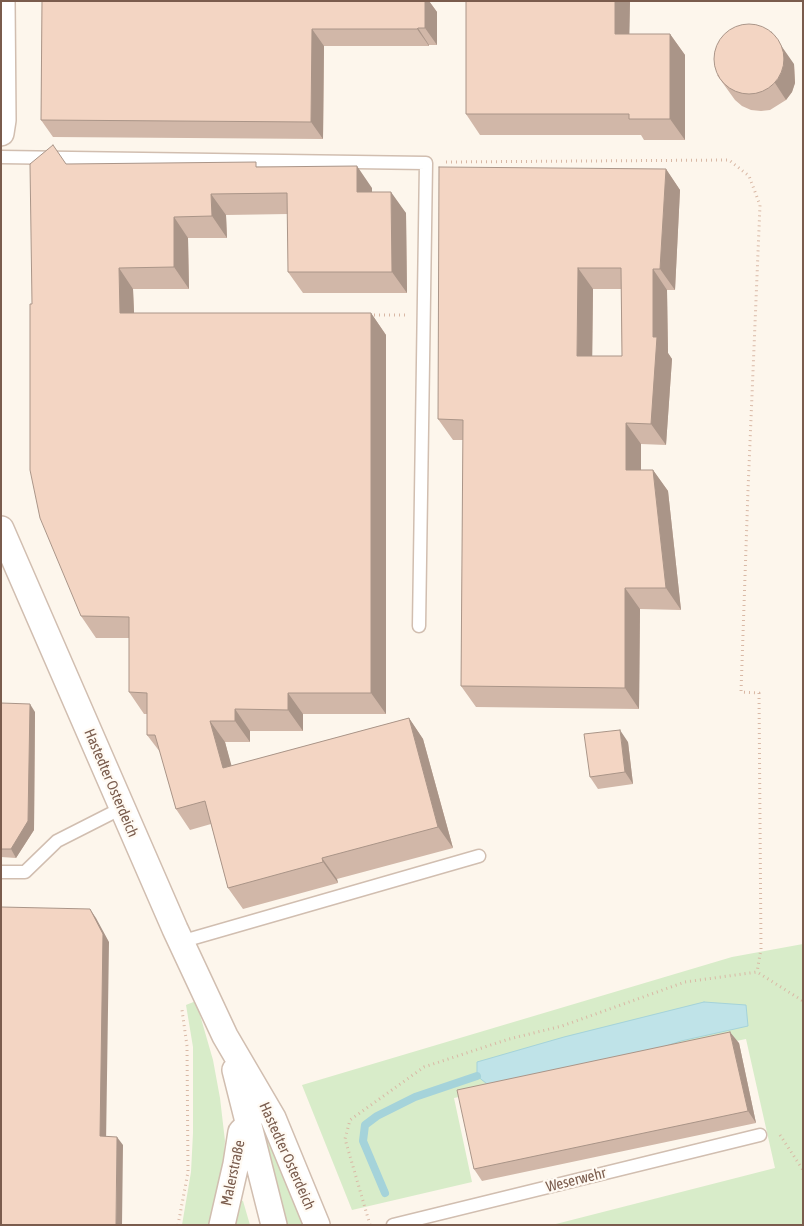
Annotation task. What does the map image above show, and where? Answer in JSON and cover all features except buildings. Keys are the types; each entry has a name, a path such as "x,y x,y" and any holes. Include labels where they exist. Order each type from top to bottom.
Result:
{"street":[{"path":"1,133 3,120 2,1"},
{"name":"Hastedter Osterdeich","path":"1,529 180,942 225,1036 273,1118 317,1225"},
{"name":"Hastedter Osterdeich","path":"225,1036 274,1225"},
{"name":"Malerstraße","path":"222,1225 241,1132 249,1124"}],"lane":[{"path":"1,157 426,163 419,626"},
{"path":"1,872 25,872 57,841 122,808"},
{"path":"180,942 479,856"},
{"name":"Weserwehr","path":"393,1225 760,1135"}],"path":[{"path":"426,163 729,160 749,176 760,205 742,692 759,693 761,949 757,972"},
{"path":"367,315 423,315"},
{"path":"370,1225 345,1139 350,1120 424,1067 509,1039 562,1026 685,982 757,972 803,1001"},
{"path":"178,1225 188,1172 187,1046 182,1009"},
{"path":"760,1135 778,1132 803,1170"}],"green space":[{"path":"803,944 803,1225 552,1225 775,1168 746,1039 454,1098 472,1182 352,1210 302,1085 732,957"},
{"path":"196,1001 213,1060 225,1141 222,1182 212,1225 182,1225 191,1172 193,1133 193,1047 186,1005"},
{"path":"256,1107 307,1225 283,1225"},
{"path":"241,1200 243,1201 250,1225 234,1225"}],"water":[{"path":"704,1002 746,1005 748,1026 681,1041 651,1051 491,1087 477,1076 477,1062 564,1037"}],"waterway":[{"path":"385,1193 363,1141 365,1125 377,1116 415,1097 477,1076"}]}
